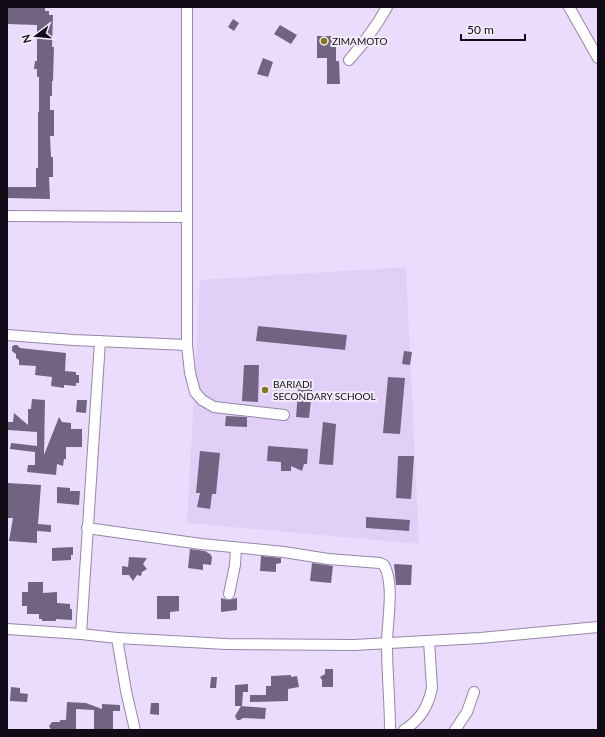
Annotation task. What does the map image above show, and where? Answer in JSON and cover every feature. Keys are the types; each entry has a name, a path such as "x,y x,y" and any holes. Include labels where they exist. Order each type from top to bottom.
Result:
{"street":[{"path":"187,7 187,345 190,373 195,392 202,400 214,407 247,412 284,415"},
{"path":"349,60 365,41 387,7"},
{"path":"569,7 598,58"},
{"path":"7,216 187,217"},
{"path":"7,335 187,345"},
{"path":"81,634 100,341"},
{"path":"87,528 236,548 284,552 328,559 382,564 385,567 389,591 390,610 387,643 390,730"},
{"path":"229,594 235,565 236,548"},
{"path":"7,629 117,638 226,644 354,645 480,638 598,627"},
{"path":"117,638 126,691 135,730"},
{"path":"404,730 420,718 430,696 432,688 429,641"},
{"path":"455,730 467,712 474,692"}],"shaded area":[{"path":"406,267 419,544 187,523 200,280"}],"building":[{"path":"7,7 45,8 45,11 49,11 49,15 53,15 53,81 52,96 50,96 50,110 54,110 54,136 50,136 51,157 53,157 53,177 49,177 50,199 7,198 7,187 36,187 36,168 38,168 39,77 37,77 37,69 34,69 35,61 37,61 37,25 7,24"},
{"path":"233,19 239,23 234,31 228,27"},
{"path":"280,25 297,35 291,44 274,34"},
{"path":"317,36 336,36 336,61 339,61 340,84 327,84 327,58 317,58"},
{"path":"263,58 273,62 268,77 257,74"},
{"path":"258,326 347,335 345,350 256,341"},
{"path":"17,345 20,348 66,353 65,371 76,372 76,375 79,375 79,383 76,383 76,386 64,385 64,388 51,386 52,377 35,375 36,366 19,365 19,360 16,358 16,354 12,351 12,347"},
{"path":"404,351 412,352 410,365 402,364"},
{"path":"244,365 259,365 258,402 242,401"},
{"path":"388,377 405,378 400,434 383,433"},
{"path":"299,380 313,382 309,418 296,417"},
{"path":"32,399 45,400 44,455 59,417 62,422 71,423 71,429 82,429 82,447 66,447 66,459 64,459 63,466 57,464 56,475 27,472 28,465 35,465 35,452 10,449 11,443 37,446 37,432 8,430 8,422 13,422 14,413 28,425 28,409 31,409"},
{"path":"77,400 87,400 86,413 76,412"},
{"path":"226,416 247,417 247,427 225,426"},
{"path":"323,422 336,424 333,465 319,464"},
{"path":"268,446 308,449 307,464 304,464 302,471 291,466 291,471 281,471 281,462 267,461"},
{"path":"200,451 220,453 216,494 212,494 210,509 197,507 200,493 196,493"},
{"path":"398,456 414,456 411,499 396,498"},
{"path":"8,483 41,485 38,524 51,525 51,532 37,531 37,543 9,541 13,518 7,518"},
{"path":"57,487 70,488 70,491 80,491 79,505 57,503"},
{"path":"366,517 410,520 409,531 366,528"},
{"path":"73,547 73,555 71,555 71,560 52,561 52,548"},
{"path":"190,549 205,551 210,554 212,557 211,565 203,564 203,570 188,568"},
{"path":"261,556 281,558 281,563 276,564 276,572 260,571"},
{"path":"129,557 147,558 143,564 147,569 142,572 141,576 137,575 133,581 129,575 122,575 122,566 128,567"},
{"path":"312,563 333,566 331,583 310,581"},
{"path":"394,564 412,565 411,585 396,585"},
{"path":"28,582 43,582 43,593 57,592 57,603 70,604 70,609 72,609 72,620 56,619 56,621 42,621 42,619 39,619 39,614 27,614 27,606 22,606 22,592 28,592"},
{"path":"157,596 179,596 179,611 170,612 170,619 157,619"},
{"path":"221,598 228,600 237,598 237,610 221,612"},
{"path":"325,669 333,669 333,687 322,687 322,680 320,677 325,674"},
{"path":"291,675 291,677 297,676 299,687 288,689 288,701 250,702 250,695 266,695 266,686 271,686 271,676"},
{"path":"211,677 217,677 216,688 210,688"},
{"path":"248,684 248,692 243,692 242,706 235,706 235,685"},
{"path":"11,687 20,688 20,693 28,694 27,702 10,701"},
{"path":"67,702 86,703 102,709 102,704 120,705 120,711 113,711 113,730 94,730 94,710 76,709 76,730 51,730 49,726 52,722 66,720"},
{"path":"151,703 159,703 159,715 150,714"},
{"path":"241,706 266,708 265,719 243,718 237,720 235,716"}],"place":[{"name":"ZIMAMOTO","path":"324,41"},
{"name":"BARIADI SECONDARY SCHOOL","path":"265,390"}]}
